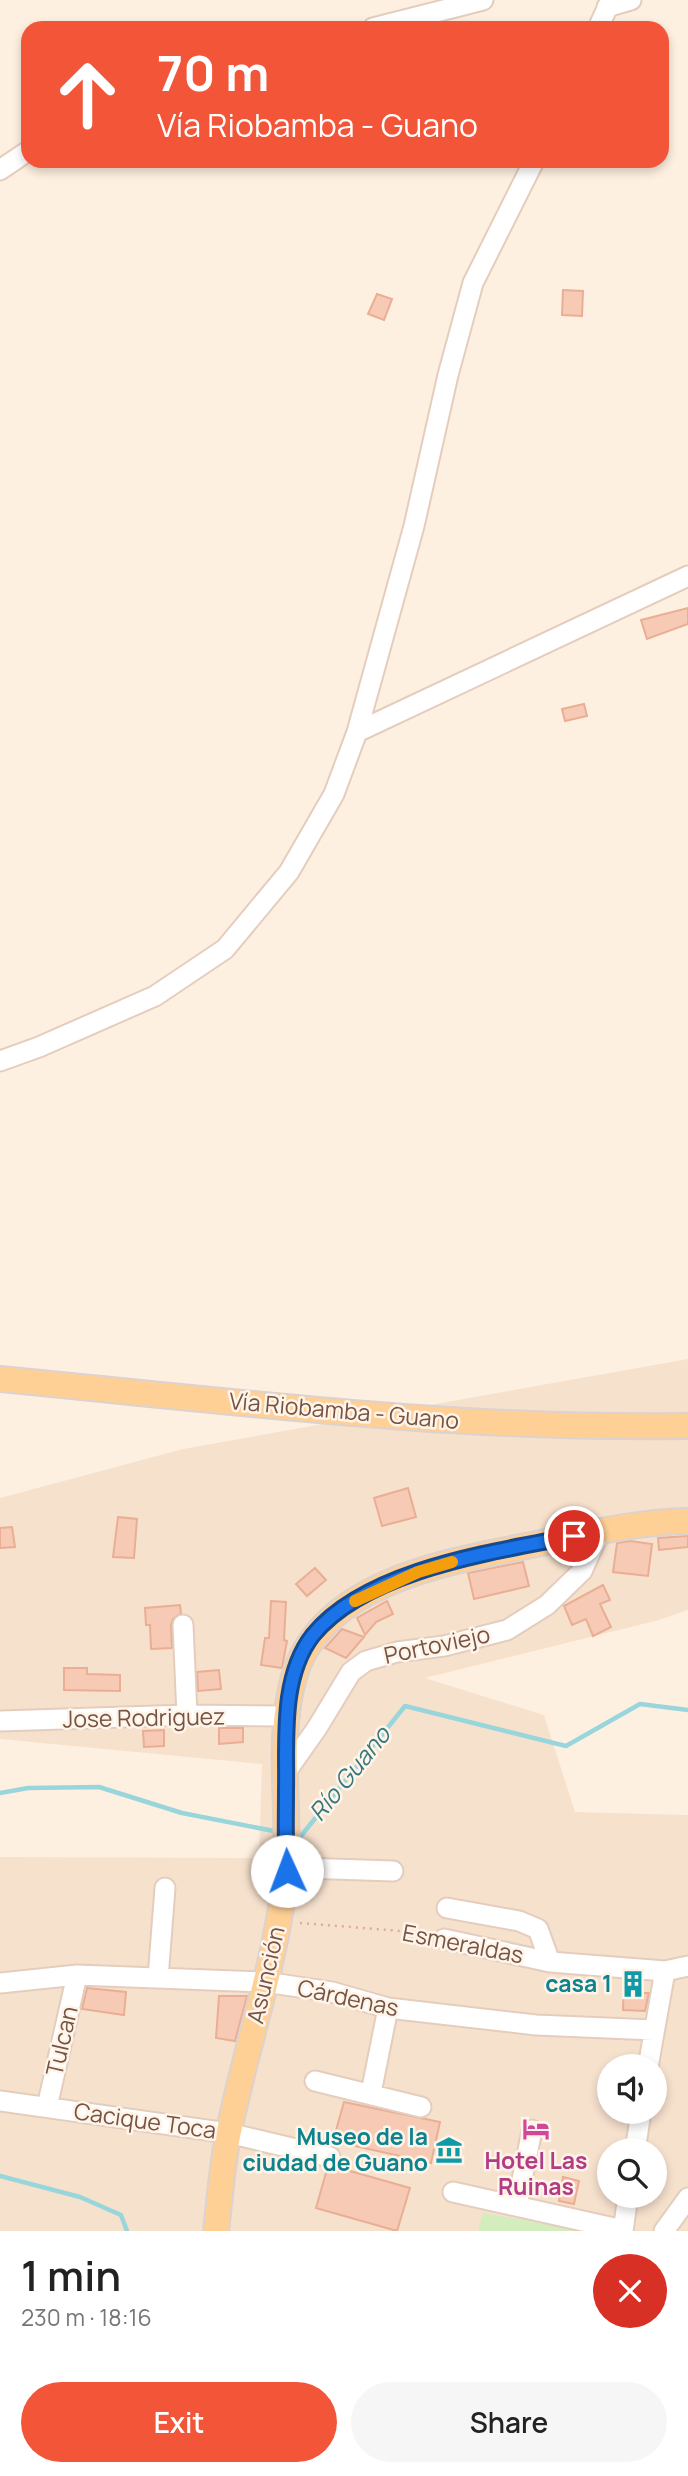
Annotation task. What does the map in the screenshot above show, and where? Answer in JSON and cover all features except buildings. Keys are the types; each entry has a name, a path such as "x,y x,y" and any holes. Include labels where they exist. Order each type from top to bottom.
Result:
{"main road":[{"name":"Vía Riobamba - Guano","path":"0,1380 317,1412 594,1428 688,1426"},
{"path":"287,1716 294,1678 303,1653 313,1636 350,1604 418,1572 469,1558 633,1524 688,1521"},
{"name":"Asunción","path":"216,2231 228,2133 279,1921 286,1861 287,1716"}],"street":[{"path":"400,21 483,0"},
{"path":"600,21 609,4 631,0"},
{"path":"0,170 21,156"},
{"path":"0,1060 39,1047 155,996 225,949 289,872 334,794 358,732 414,526 448,375 473,283 530,168"},
{"path":"358,732 688,576"},
{"name":"Portoviejo","path":"286,1772 351,1672 366,1661 387,1655 444,1646 507,1630 547,1605 582,1571 600,1531"},
{"path":"183,1625 187,1715"},
{"name":"Jose Rodriguez","path":"0,1721 187,1715 287,1716"},
{"path":"286,1861 303,1868 393,1871"},
{"path":"158,1978 165,1888"},
{"path":"447,1908 519,1921 538,1929 550,1962"},
{"name":"Esmeraldas","path":"444,1939 550,1962 666,1971 688,1966"},
{"path":"651,2054 666,1971"},
{"name":"Cárdenas","path":"0,1983 77,1975 265,1982 332,1992 388,2008 536,2025 654,2030"},
{"name":"Tulcan","path":"47,2107 77,1975"},
{"path":"371,2093 388,2008"},
{"path":"315,2081 421,2107"},
{"name":"Cacique Toca","path":"0,2101 228,2133 330,2157"},
{"path":"517,2205 532,2130"},
{"path":"453,2192 623,2231 626,2208"},
{"path":"664,2231 688,2198"}],"path":[{"name":"Esmeraldas","path":"279,1921 401,1931 444,1939"}],"shaded area":[{"path":"688,1359 688,1610 659,1620 425,1678 544,1715 575,1812 688,1815 688,2231 0,2231 0,1857 259,1858 262,1764 0,1739 0,1498 183,1449"}],"green space":[{"path":"483,2213 587,2231 478,2231"}],"waterway":[{"name":"Río Guano","path":"295,1834 301,1836 405,1706 566,1746 640,1704 688,1710"},
{"name":"Río Guano","path":"0,1793 28,1788 99,1787 182,1813 279,1832"},
{"path":"0,2176 80,2197 121,2215 127,2231"}],"slow traffic":[{"path":"355,1601 418,1572 452,1562"}],"place":[{"name":"casa 1","path":"633,1984"},
{"name":"Hotel Las Ruinas","path":"536,2129"},
{"name":"Museo de la ciudad de Guano","path":"449,2150"}],"route":[{"path":"287,1871 287,1716 294,1678 303,1653 313,1636 350,1604 418,1572 469,1558 574,1536"}]}
